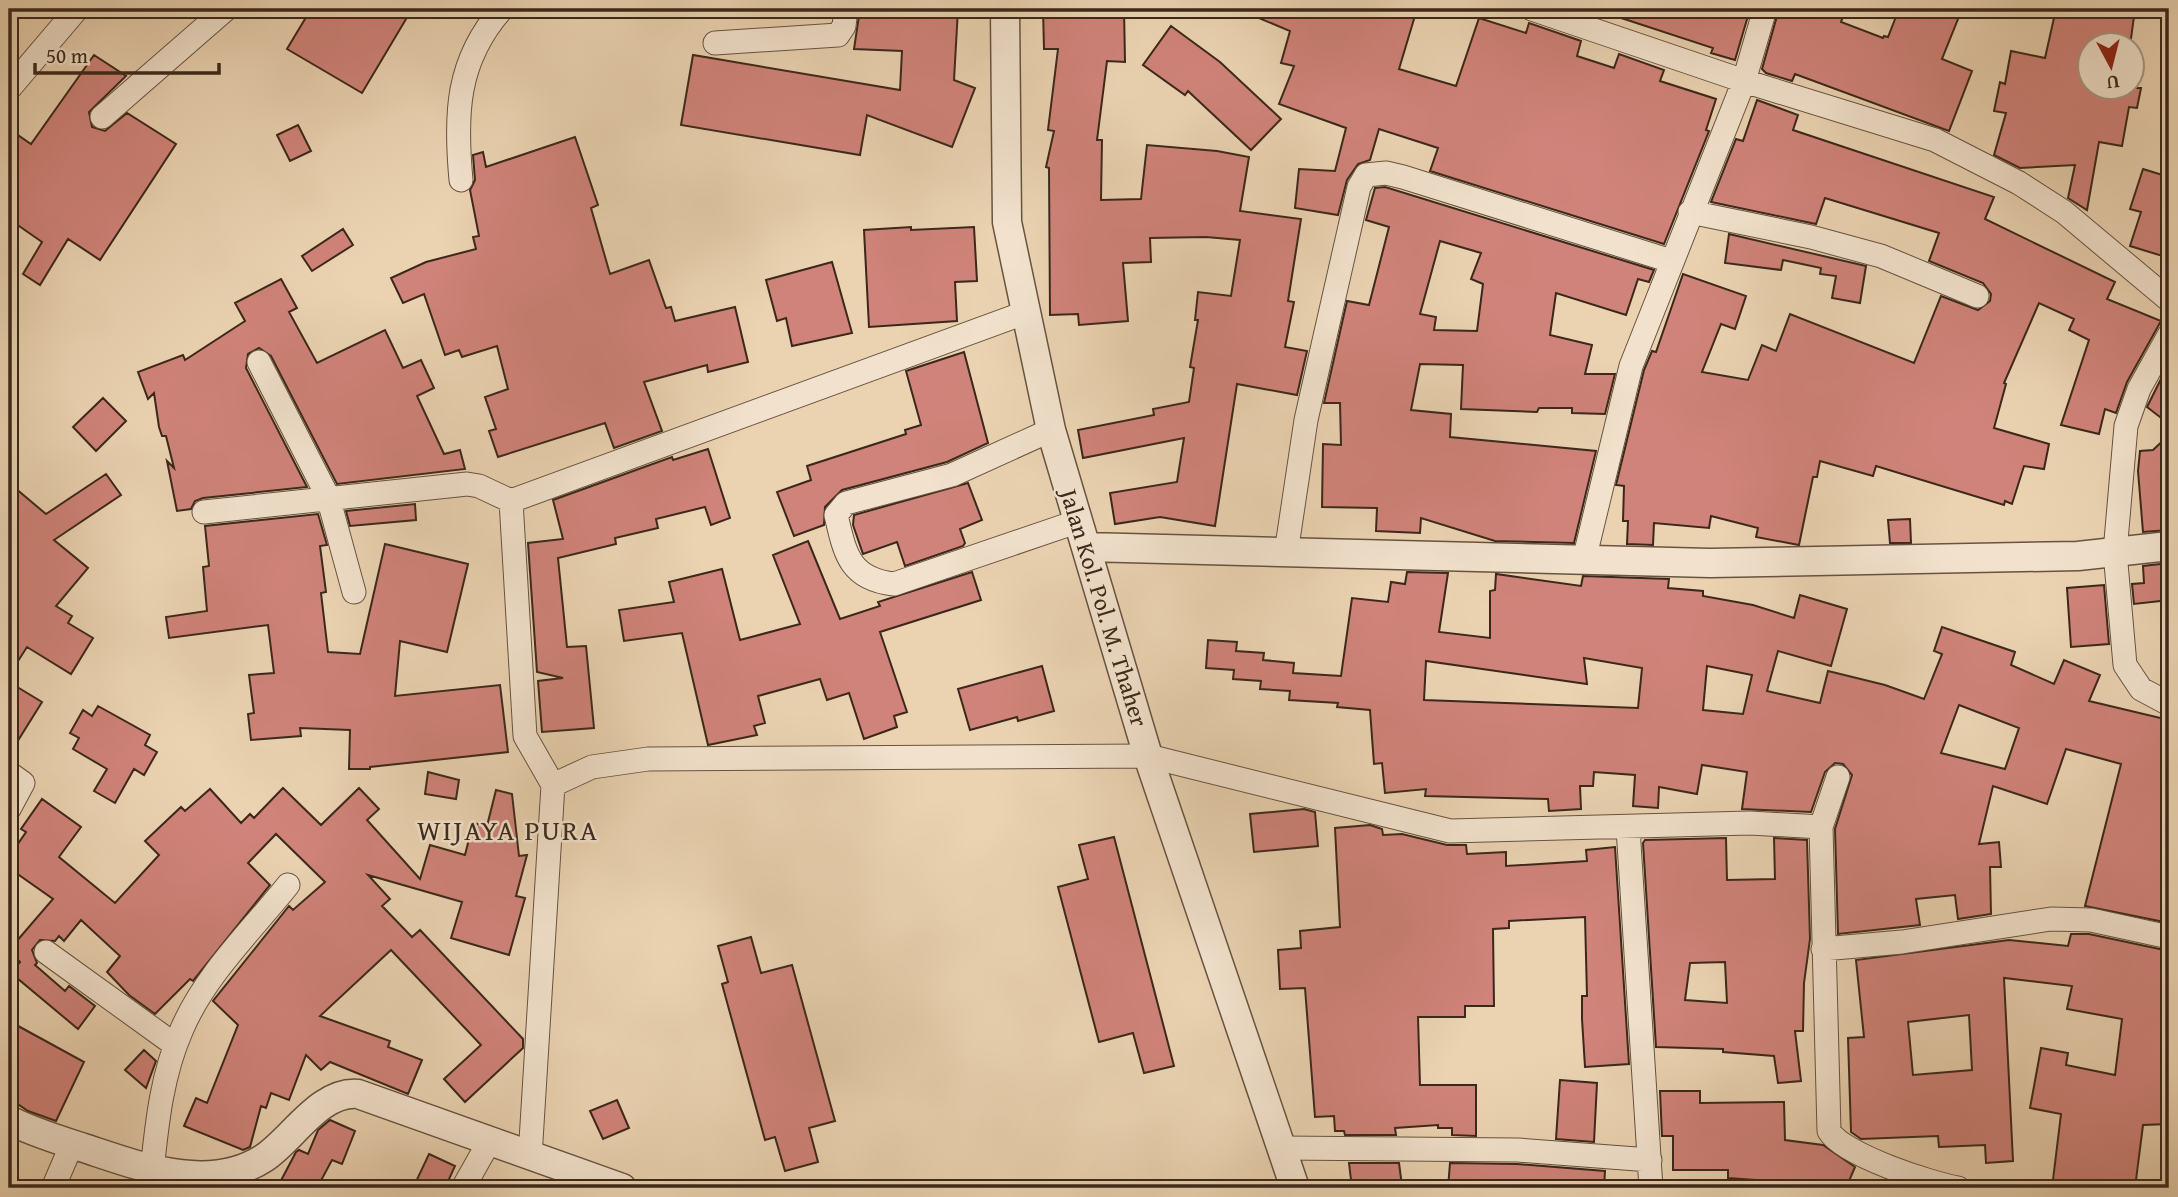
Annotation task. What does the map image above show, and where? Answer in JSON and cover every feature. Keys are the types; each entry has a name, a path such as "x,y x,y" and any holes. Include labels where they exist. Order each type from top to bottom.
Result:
{"street":[{"path":"9,89 77,9"},
{"path":"102,117 226,9"},
{"path":"461,180 456,129 460,90 482,37 502,9"},
{"path":"715,43 838,35 844,26 846,9"},
{"name":"Jalan Kol. Pol. M. Thaher","path":"1005,9 1007,222 1024,313 1051,430 1148,756 1295,1188"},
{"path":"1532,9 1744,81 1935,140 1976,159 2064,212 2169,300"},
{"path":"1584,560 1631,366 1744,81 1765,9"},
{"path":"1286,554 1306,421 1359,187 1366,176 1386,173 1403,177 1671,261"},
{"path":"1690,212 1811,237 1881,256 1977,296"},
{"path":"204,512 467,484 479,486 511,501 1024,313"},
{"path":"2169,335 2139,389 2126,426 2115,552 2125,665 2141,689 2169,705"},
{"path":"259,362 328,497 354,592"},
{"path":"1051,430 952,475 846,503 836,515 846,556 872,582 894,584 1081,534 1286,554 1710,563 2078,556 2169,546"},
{"path":"511,501 525,736 553,785 530,1157"},
{"path":"553,785 592,767 648,759 1148,756 1426,827 1476,831 1750,823 1821,827"},
{"path":"9,773 23,783 9,809"},
{"path":"1838,777 1821,827 1829,1131 1839,1143 1880,1162 1954,1188"},
{"path":"1628,828 1651,1188"},
{"path":"152,1171 160,1095 175,1045 198,999 288,886"},
{"path":"1823,949 1902,942 2051,919 2091,920 2169,937"},
{"path":"46,952 175,1045"},
{"path":"9,1120 152,1171 233,1179 267,1156 312,1115 338,1096 350,1093 388,1102 489,1142 622,1188"},
{"path":"463,1188 489,1142"},
{"path":"53,1188 72,1144"},
{"path":"1281,1148 1518,1150 1650,1160"}],"building":[{"path":"311,9 412,9 362,93 287,49"},
{"path":"860,9 958,9 954,80 975,88 952,147 867,115 860,155 681,125 693,55 900,90 902,51 854,49"},
{"path":"1043,9 1124,9 1125,62 1107,61 1097,140 1102,140 1101,200 1141,199 1147,145 1217,151 1249,157 1240,211 1301,219 1288,301 1294,302 1285,347 1307,351 1297,395 1237,384 1215,526 1160,517 1115,524 1110,493 1177,482 1184,438 1083,458 1078,430 1154,415 1153,409 1189,402 1194,368 1190,367 1198,320 1195,320 1198,292 1231,296 1240,240 1206,237 1150,238 1151,262 1123,263 1128,321 1079,325 1078,314 1050,315 1049,168 1046,167 1054,131 1048,130 1058,49 1044,49"},
{"path":"1237,9 1417,9 1399,69 1456,86 1479,18 1526,33 1529,23 1581,41 1577,56 1614,68 1619,54 1664,70 1660,81 1716,99 1706,130 1709,131 1664,244 1430,171 1438,148 1379,129 1370,160 1358,164 1347,180 1338,215 1295,208 1299,169 1335,171 1346,128 1279,104 1294,66 1281,63 1290,31"},
{"path":"1607,9 1700,9 1723,16 1726,9 1750,9 1735,60 1711,53 1713,48 1606,13"},
{"path":"1779,9 1846,9 1841,22 1883,38 1888,37 1899,9 1962,9 1942,59 1972,71 1949,131 1795,74 1792,81 1766,73 1762,69"},
{"path":"2056,9 2135,9 2132,32 2076,32 2076,102 2138,102 2137,108 2129,107 2122,146 2099,142 2087,210 2068,198 2075,165 2020,168 1994,155 2006,113 1994,111 2000,82 2005,84 2011,51 2045,58"},
{"path":"1171,26 1220,62 1281,119 1251,150 1188,91 1185,95 1143,65"},
{"path":"94,55 126,76 89,112 92,127 105,131 127,113 176,144 100,260 68,239 40,285 23,274 42,242 9,219 9,129 31,144"},
{"path":"1757,100 1798,115 1793,130 1994,197 1985,219 2115,282 2107,299 2161,321 2127,382 2116,413 2105,409 2099,434 2061,425 2089,340 2069,330 2074,319 2039,303 2004,383 2006,384 1994,428 2049,444 2044,469 2024,466 2012,504 2005,501 2004,505 1876,466 1873,476 1820,461 1817,477 1813,477 1799,545 1756,537 1758,528 1711,516 1709,528 1654,523 1653,545 1627,544 1628,521 1623,521 1624,486 1616,485 1644,370 1652,351 1656,352 1683,274 1746,296 1735,329 1721,324 1702,372 1748,380 1762,345 1776,351 1790,314 1914,363 1941,296 1978,310 1990,301 1991,294 1983,283 1929,261 1939,233 1825,198 1816,224 1711,202 1736,139 1743,141"},
{"path":"298,125 311,151 290,161 277,135"},
{"path":"575,137 598,205 591,208 610,274 649,260 666,308 671,307 675,321 735,307 748,362 708,372 707,365 644,382 662,431 614,448 605,423 498,457 489,431 496,429 485,397 508,389 497,346 462,357 459,350 445,355 424,294 403,303 391,278 426,262 476,249 473,237 479,236 470,190 475,180 473,155 483,152 486,167"},
{"path":"2143,169 2169,177 2169,258 2130,246 2141,212 2130,209"},
{"path":"1385,187 1654,270 1649,282 1638,279 1626,315 1556,293 1550,335 1592,345 1585,374 1615,374 1605,414 1572,413 1572,408 1539,408 1537,412 1461,409 1463,365 1420,364 1411,410 1451,414 1450,437 1596,451 1574,543 1495,541 1421,518 1420,533 1376,531 1377,508 1322,507 1323,444 1341,445 1340,403 1324,403 1347,301 1369,305 1389,227 1366,220 1375,188","holes":["1440,241 1481,253 1471,279 1483,284 1477,331 1434,330 1436,317 1420,314"]},
{"path":"911,227 911,230 974,227 977,281 955,282 957,321 869,327 864,230"},
{"path":"343,229 353,245 312,271 302,256"},
{"path":"1729,234 1866,266 1860,303 1832,298 1836,276 1820,274 1821,268 1783,260 1781,270 1725,263"},
{"path":"832,262 852,333 792,346 786,318 777,321 766,280"},
{"path":"281,279 297,308 289,312 317,363 385,330 403,368 421,360 434,388 417,396 444,454 460,450 465,469 337,484 271,356 259,348 248,354 246,368 307,487 203,498 195,501 191,509 177,511 167,461 174,468 166,436 162,436 159,427 154,393 148,399 138,372 183,355 185,360 245,321 235,303"},
{"path":"964,352 988,443 947,462 842,490 825,507 824,525 794,536 777,492 811,480 807,466 906,434 905,430 921,425 906,371"},
{"path":"2169,363 2169,424 2147,407"},
{"path":"103,398 126,421 96,451 73,427"},
{"path":"2169,435 2169,530 2143,532 2138,471 2140,451 2153,450"},
{"path":"708,449 730,518 711,525 705,507 656,519 658,528 615,538 616,544 558,558 567,647 586,646 594,728 542,732 538,681 563,678 537,672 528,543 563,539 553,500 672,457 673,460"},
{"path":"106,474 121,495 54,540 88,568 56,606 72,616 68,623 93,638 71,674 27,647 9,675 9,483 46,514"},
{"path":"968,483 982,520 960,529 965,543 963,546 905,566 897,542 863,554 853,525 854,515"},
{"path":"415,504 416,520 350,526 346,511"},
{"path":"318,514 327,545 320,546 326,592 321,593 328,652 360,654 385,544 468,564 447,652 400,641 395,696 500,685 508,752 370,769 349,769 350,730 300,728 301,736 251,740 248,714 254,713 249,675 274,673 268,625 169,638 166,617 207,611 203,567 209,566 205,526"},
{"path":"1910,519 1911,543 1890,543 1888,520"},
{"path":"808,541 840,619 880,606 878,602 972,572 981,600 880,632 907,712 894,716 897,727 864,739 849,693 827,700 820,679 758,696 765,723 754,726 757,735 708,745 682,633 624,641 619,610 674,602 669,582 722,569 740,640 800,624 773,555"},
{"path":"2169,563 2169,600 2134,604 2132,584 2144,583 2143,566"},
{"path":"1407,572 1448,573 1439,632 1490,638 1490,591 1495,590 1496,574 1581,586 1583,576 1669,579 1668,588 1703,591 1703,596 1753,605 1794,618 1800,595 1847,609 1831,666 1778,651 1767,691 1820,703 1828,671 1885,685 1924,699 1942,654 1934,651 1942,627 2015,652 2011,665 2054,684 2064,660 2100,675 2089,701 2169,720 2169,923 2085,906 2121,764 2066,749 2047,804 1993,786 1979,844 1999,842 2001,867 1990,867 1991,914 1958,919 1955,895 1916,899 1920,925 1838,934 1835,829 1852,775 1843,764 1835,763 1825,772 1811,812 1742,809 1747,772 1702,765 1697,794 1659,787 1658,808 1633,806 1635,775 1594,772 1593,786 1580,786 1581,809 1549,811 1548,799 1425,796 1426,789 1385,793 1382,763 1374,764 1370,710 1337,707 1338,703 1289,700 1290,691 1260,689 1261,681 1233,679 1234,670 1206,668 1208,640 1237,642 1236,651 1264,653 1263,660 1294,663 1293,673 1341,676 1352,598 1388,602 1391,582 1405,584","holes":["1584,658 1642,668 1638,708 1424,700 1426,661 1587,684","1707,666 1752,675 1743,714 1703,710","1959,705 2019,728 2005,769 1941,753"]},
{"path":"2104,585 2109,644 2071,647 2067,588"},
{"path":"1042,666 1054,711 1018,721 1017,717 970,730 958,689"},
{"path":"9,682 42,702 9,755"},
{"path":"98,706 150,735 145,745 157,752 144,775 134,769 115,803 94,791 107,769 73,749 79,738 70,733 83,710 92,716"},
{"path":"428,772 459,780 456,799 425,794"},
{"path":"283,788 321,825 359,788 379,809 367,820 420,879 430,845 465,855 473,823 487,826 496,790 512,794 519,856 527,855 516,896 525,898 509,955 451,938 462,902 368,875 390,899 382,906 412,937 420,930 523,1039 523,1048 465,1102 444,1079 481,1045 391,950 320,1016 390,1041 388,1047 422,1060 408,1094 330,1062 321,1070 306,1055 289,1100 271,1093 266,1108 261,1106 250,1147 243,1150 184,1126 196,1098 207,1103 238,1025 213,1001 289,906 293,910 325,882 276,834 248,863 270,885 193,981 190,979 155,1014 129,995 107,972 120,956 81,920 64,941 59,936 55,941 40,940 32,950 37,963 35,965 65,991 69,986 95,1006 78,1029 11,973 20,962 9,950 53,899 9,868 9,857 26,832 21,829 42,799 81,827 59,857 115,903 159,855 145,841 181,807 185,811 210,789 241,823 250,814 254,818"},
{"path":"1304,809 1315,812 1318,846 1254,852 1250,814"},
{"path":"1370,825 1382,829 1383,835 1402,834 1447,845 1466,845 1467,854 1506,852 1506,866 1587,861 1586,850 1615,847 1629,1064 1585,1067 1582,996 1587,996 1585,917 1509,921 1509,928 1493,929 1494,1006 1465,1006 1465,1017 1418,1017 1420,1085 1476,1085 1476,1136 1452,1135 1452,1128 1438,1128 1438,1125 1395,1128 1396,1135 1345,1135 1344,1131 1335,1131 1334,1116 1315,1117 1305,988 1280,989 1278,950 1301,948 1300,931 1340,927 1335,828"},
{"path":"1114,837 1174,1066 1144,1073 1133,1033 1099,1042 1058,887 1088,879 1079,845"},
{"path":"1726,838 1727,880 1775,879 1774,838 1807,840 1810,939 1804,983 1803,1031 1795,1031 1801,1081 1778,1083 1774,1056 1723,1052 1723,1049 1656,1047 1643,843 1645,840","holes":["1725,962 1727,1003 1685,1000 1690,963"]},
{"path":"2071,934 2089,934 2169,951 2169,1124 2143,1125 2135,1188 2086,1184 2085,1188 2052,1188 2061,1114 2030,1108 2041,1048 2068,1053 2066,1065 2115,1075 2122,1019 2067,1009 2072,986 2004,978 2013,1161 1986,1163 1985,1145 1939,1147 1938,1136 1861,1139 1851,1132 1848,1038 1864,1037 1856,960 2009,940 2068,946","holes":["1969,1015 1972,1070 1913,1075 1908,1022"]},
{"path":"751,937 761,973 792,965 835,1121 809,1128 818,1162 785,1171 775,1137 765,1140 722,984 728,982 718,946"},
{"path":"9,1021 84,1062 56,1121 28,1111 9,1098"},
{"path":"144,1050 156,1061 146,1088 125,1070"},
{"path":"1560,1080 1597,1083 1594,1142 1556,1139"},
{"path":"1660,1091 1700,1091 1700,1103 1784,1102 1785,1140 1823,1145 1855,1167 1846,1188 1782,1188 1782,1182 1728,1178 1728,1170 1673,1170 1673,1136 1662,1136"},
{"path":"617,1100 629,1128 603,1139 590,1111"},
{"path":"330,1120 355,1131 342,1164 332,1160 317,1188 277,1188 296,1152 299,1150 308,1154 318,1130"},
{"path":"429,1154 455,1166 445,1188 413,1188"},
{"path":"1349,1163 1399,1163 1402,1186 1352,1188"},
{"path":"1450,1163 1517,1164 1605,1171 1604,1188 1448,1188"}],"district":[{"name":"WIJAYA PURA","path":"508,830"}]}
